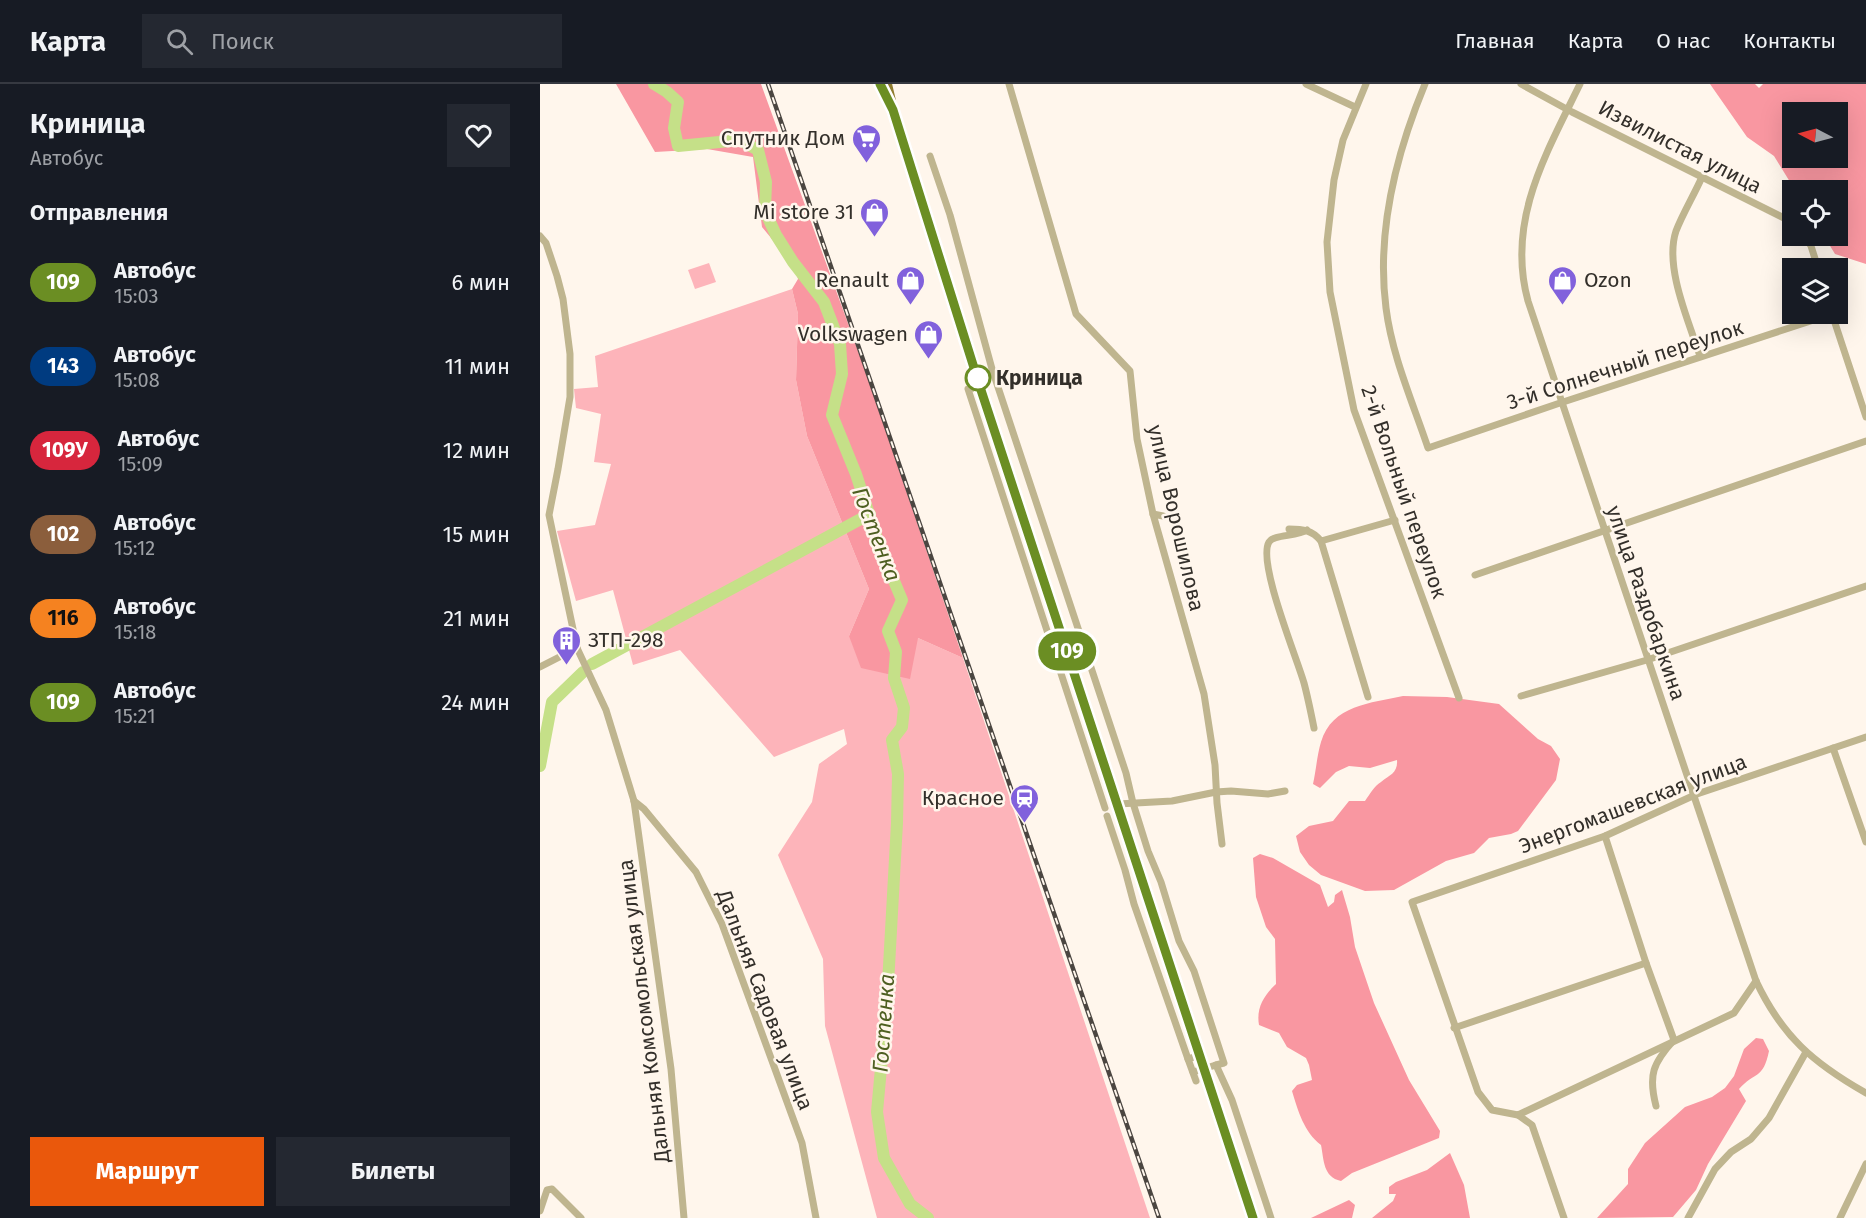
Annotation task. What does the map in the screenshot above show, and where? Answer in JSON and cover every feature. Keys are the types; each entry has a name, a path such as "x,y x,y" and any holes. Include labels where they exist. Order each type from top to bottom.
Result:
{"main road":[{"path":"880,84 893,110"},
{"path":"888,84 893,110 980,387 1253,1218"}],"street":[{"name":"улица Ворошилова","path":"1009,84 1076,314 1130,371 1137,439 1153,514 1204,694 1215,765 1222,844"},
{"path":"1306,84 1355,106"},
{"name":"2-й Вольный переулок","path":"1366,84 1355,106 1343,140 1334,180 1327,242 1330,292 1354,410 1459,698"},
{"name":"3-й Солнечный переулок","path":"1425,84 1398,159 1388,208 1384,260 1386,308 1396,356 1428,448 1801,324"},
{"name":"Извилистая улица","path":"1521,84 1782,217"},
{"name":"улица Раздобаркина","path":"1580,84 1541,164 1530,193 1522,247 1522,277 1561,403 1756,981 1776,1020 1788,1035 1806,1052 1849,1084 1866,1093"},
{"path":"930,156 951,218 992,369 1126,773 1148,851 1161,882 1179,941 1194,971 1224,1063 1193,1072"},
{"path":"1700,356 1672,259 1676,232 1702,177"},
{"path":"540,236 546,243 563,299 570,354 570,397 558,469 549,515 540,516"},
{"path":"1835,324 1866,417"},
{"path":"980,387 968,390 1105,808"},
{"path":"1475,575 1866,441"},
{"path":"1153,514 1163,516"},
{"name":"Дальняя Садовая улица","path":"549,515 577,648 606,710 634,801 644,809 696,872 722,924 802,1143 816,1218"},
{"path":"1321,541 1395,520"},
{"path":"1289,529 1306,530 1316,535 1321,541 1368,697"},
{"path":"1306,530 1301,534 1273,538 1268,543 1266,557 1275,597 1304,684 1314,728"},
{"path":"1521,696 1647,660 1866,586"},
{"path":"540,667 577,648"},
{"name":"Энергомашевская улица","path":"1454,1028 1412,902 1605,836 1694,796 1866,737"},
{"path":"1833,748 1866,842"},
{"path":"1118,804 1172,801 1216,792 1268,794 1285,791"},
{"name":"Дальняя Комсомольская улица","path":"634,801 671,1069 684,1218"},
{"path":"1107,816 1134,904 1196,1081"},
{"path":"1605,836 1646,963 1674,1040"},
{"path":"1564,1218 1532,1125 1518,1115 1492,1110 1478,1092 1454,1028 1646,963"},
{"path":"1518,1115 1734,1013 1756,981"},
{"path":"1656,1106 1651,1088 1652,1075 1659,1057 1674,1040"},
{"path":"1688,1218 1715,1169 1731,1152 1751,1139 1769,1118 1806,1052"},
{"path":"1188,1059 1200,1055"},
{"path":"1216,1065 1232,1100 1271,1218"},
{"path":"1840,1218 1866,1164"},
{"path":"540,1211 547,1190 552,1190 581,1218"}],"shaded area":[{"path":"616,84 761,84 870,384 963,658 918,638 910,679 861,668 849,636 869,589 807,436 796,380 798,314 792,289 798,279 795,267 762,227 753,157 707,149 655,152"},
{"path":"1710,84 1755,84 1759,88 1763,84 1866,84 1866,264 1835,254 1830,246 1848,246 1848,180 1789,180 1774,156 1747,137"},
{"path":"709,263 716,282 695,289 688,270"},
{"path":"792,289 798,314 796,380 807,436 869,589 849,636 918,638 963,658 1150,1218 877,1218 825,1026 823,959 778,855 812,802 819,764 847,744 844,729 774,757 680,650 633,665 613,590 576,601 557,531 595,525 611,464 594,462 601,414 576,408 574,389 598,387 595,356"},
{"path":"1403,696 1447,697 1499,704 1538,739 1551,746 1560,759 1556,780 1518,831 1489,838 1474,853 1446,861 1394,890 1365,891 1321,875 1309,865 1300,852 1296,836 1309,826 1333,821 1349,801 1365,801 1376,786 1396,768 1397,760 1370,768 1349,766 1336,772 1320,788 1313,784 1321,742 1326,730 1334,720 1354,708"},
{"path":"1260,854 1273,858 1320,885 1328,907 1334,902 1335,895 1342,890 1355,947 1374,1003 1409,1080 1440,1131 1439,1138 1352,1173 1341,1181 1328,1172 1321,1145 1306,1127 1292,1091 1297,1085 1312,1080 1306,1058 1287,1047 1279,1033 1259,1025 1262,1002 1276,984 1275,939 1266,927 1256,897 1253,858"},
{"path":"1756,1038 1763,1039 1769,1051 1764,1067 1739,1089 1746,1101 1708,1164 1696,1190 1673,1217 1597,1218 1628,1184 1628,1169 1645,1143 1685,1107 1712,1097 1725,1088 1734,1076 1744,1049"},
{"path":"1450,1153 1464,1185 1470,1218 1372,1218 1393,1201 1396,1194 1389,1194 1389,1187 1427,1170"},
{"path":"1349,1200 1355,1205 1352,1218 1311,1218"}],"waterway":[{"name":"Гостенка","path":"654,84 678,102 674,128 678,146 740,140 758,150 766,182 765,211 776,235 793,262 824,302 840,344 842,374 832,415 856,474 879,545 902,600 888,631 896,652 894,678 904,708 902,727 892,740 898,774 897,823 887,1002 877,1112 884,1158 910,1204 928,1218"},
{"path":"592,664 870,514"},
{"path":"540,766 552,702 583,672"}],"railway":[{"path":"768,84 1159,1218"}],"bus line":[{"name":"109","path":"880,84 893,110 980,387 1253,1218"}],"place":[{"name":"Спутник Дом","path":"866,164"},
{"name":"Mi store 31","path":"875,238"},
{"name":"Renault","path":"910,306"},
{"name":"Ozon","path":"1563,306"},
{"name":"Volkswagen","path":"929,360"},
{"name":"Криница","path":"978,378"},
{"name":"ЗТП-298","path":"567,666"},
{"name":"Красное","path":"1025,824"}]}
